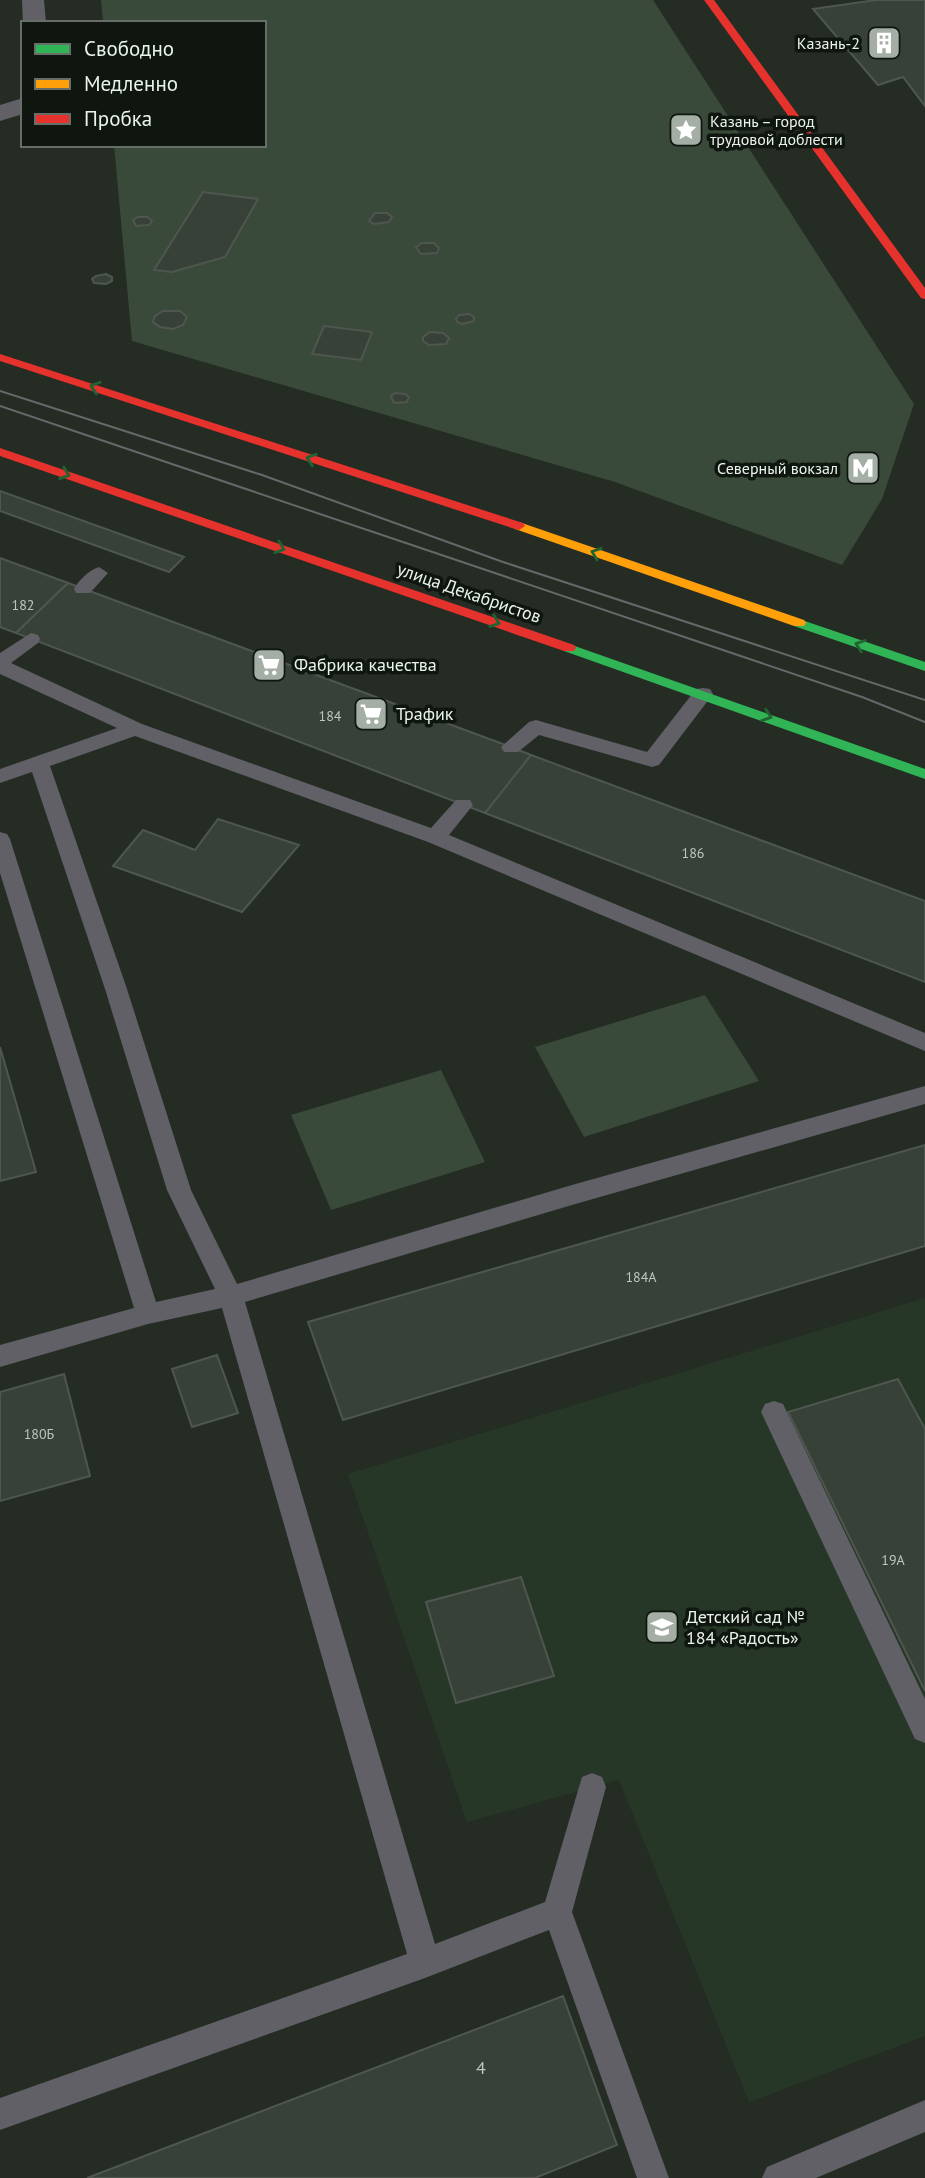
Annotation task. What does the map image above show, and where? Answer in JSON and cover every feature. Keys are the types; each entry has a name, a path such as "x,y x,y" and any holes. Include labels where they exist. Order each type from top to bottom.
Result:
{"main road":[{"path":"709,0 925,296"},
{"path":"0,357 522,527 925,667"},
{"name":"улица Декабристов","path":"0,452 703,694 925,774"}],"street":[{"path":"33,0 34,21"},
{"path":"0,114 21,106"}],"lane":[{"path":"83,589 99,573"},
{"path":"31,639 0,664 135,729 435,837 925,1042"},
{"path":"510,747 536,727 652,760 703,694"},
{"path":"0,776 135,729"},
{"path":"38,762 116,989 179,1189 231,1296 425,1963"},
{"path":"435,837 463,805"},
{"path":"0,839 148,1314"},
{"path":"0,1356 148,1314 231,1296 572,1195 925,1095"},
{"path":"774,1412 925,1728"},
{"path":"593,1787 557,1912 653,2178"},
{"path":"0,2114 425,1963 557,1912"},
{"path":"778,2178 925,2116"}],"shaded area":[{"path":"101,0 653,0 914,404 882,499 842,565 615,482 132,341 114,147 266,147 266,21 103,21"},
{"path":"705,995 759,1081 584,1137 535,1047"},
{"path":"441,1070 485,1162 331,1210 291,1115"},
{"name":"Детский сад № 184 «Радость»","path":"925,1298 925,2036 749,2102 619,1780 467,1822 348,1474"}],"building":[{"name":"Казань-2","path":"876,0 925,0 925,106 903,77 878,85 813,9"},
{"path":"203,192 258,199 225,257 172,272 154,270"},
{"path":"375,213 387,213 392,217 389,222 374,224 369,221"},
{"path":"148,217 152,221 149,225 136,226 133,220"},
{"path":"422,243 434,243 439,248 437,253 421,254 416,247"},
{"path":"106,274 112,277 112,281 106,284 94,283 92,279 96,276"},
{"path":"163,311 180,311 187,317 183,325 173,329 160,327 153,322 155,316"},
{"path":"469,314 474,317 474,321 462,324 457,322 459,315"},
{"path":"324,326 372,332 361,360 312,354"},
{"path":"430,332 443,333 449,338 446,344 429,345 423,341 423,337"},
{"path":"395,393 409,397 407,402 394,403 391,396"},
{"path":"0,491 184,557 169,572 0,511"},
{"path":"0,558 68,583 16,633 0,627"},
{"path":"68,583 531,755 485,813 16,633"},
{"path":"531,755 925,901 925,982 485,813"},
{"path":"218,819 299,845 242,912 113,866 143,830 195,850"},
{"path":"0,1047 36,1172 0,1181"},
{"path":"925,1145 925,1246 343,1420 308,1322"},
{"path":"217,1355 238,1413 192,1427 172,1369"},
{"path":"64,1374 90,1476 0,1501 0,1392"},
{"path":"898,1379 925,1429 925,1691 788,1412"},
{"path":"521,1577 554,1676 456,1703 426,1602"},
{"path":"563,1996 617,2145 535,2178 87,2178"}],"tram line":[{"path":"0,391 262,475 503,562 925,700"},
{"path":"0,406 862,697 925,722"}],"traffic: fast":[{"path":"799,623 925,667"},
{"path":"569,648 925,774"}],"traffic: slow":[{"path":"519,526 799,623"}],"traffic: jam":[{"path":"709,0 925,296"},
{"path":"0,357 519,526"},
{"path":"0,452 569,648"}],"place":[{"name":"Казань-2","path":"884,43"},
{"name":"Казань – город трудовой доблести","path":"686,130"},
{"name":"Северный вокзал","path":"863,468"},
{"name":"Фабрика качества","path":"269,665"},
{"name":"Трафик","path":"371,714"},
{"name":"Детский сад № 184 «Радость»","path":"662,1627"}]}
